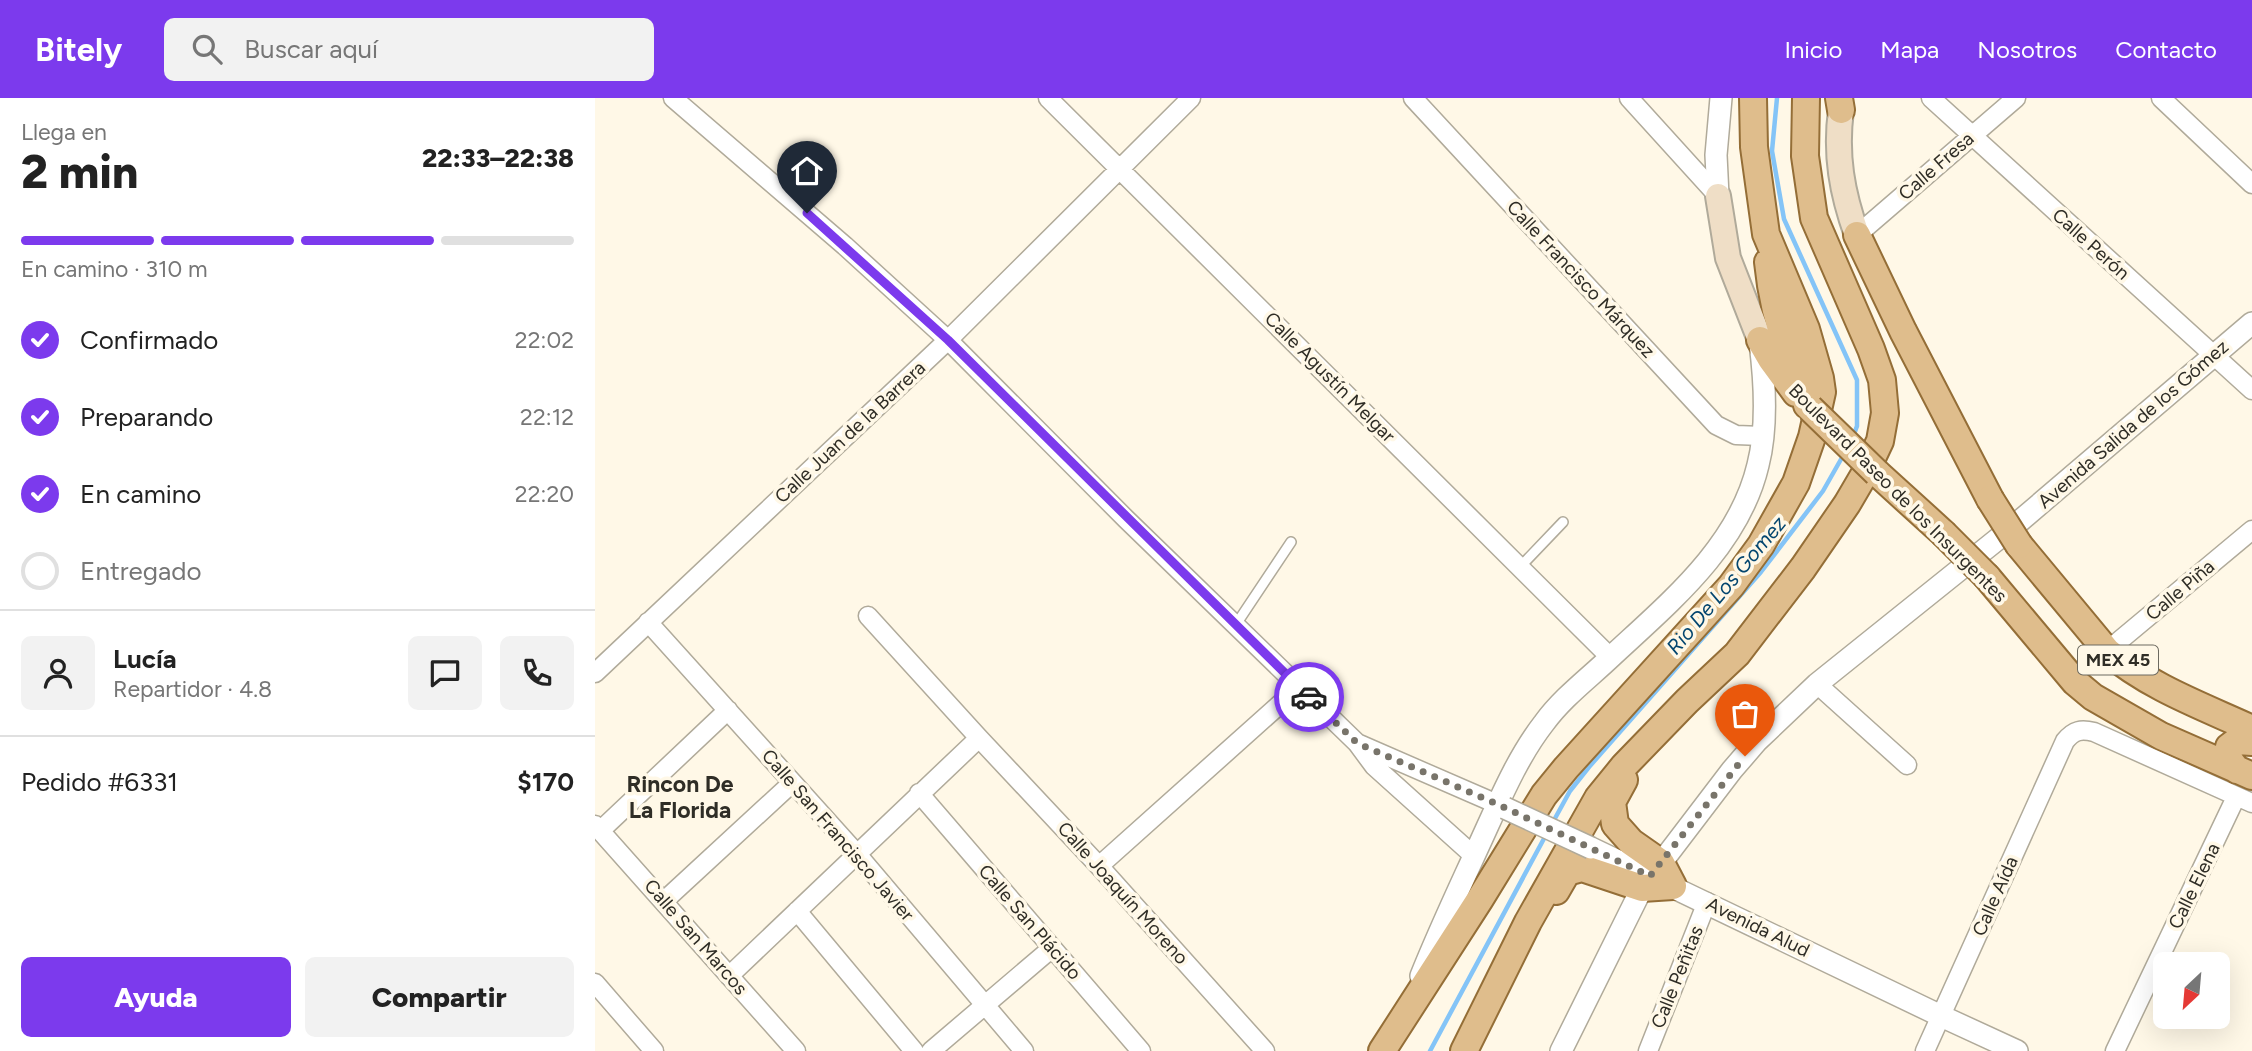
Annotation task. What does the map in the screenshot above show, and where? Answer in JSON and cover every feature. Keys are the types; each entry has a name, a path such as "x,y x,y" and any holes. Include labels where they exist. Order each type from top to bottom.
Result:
{"main road":[{"path":"1753,98 1754,147 1773,295 1789,353 1809,407"},
{"path":"1656,878 1620,833 1613,817 1614,796 1623,781 1702,702 1803,568 1847,504 1880,441 1885,413 1882,380 1814,218 1805,156 1806,98"},
{"name":"MEX 45","path":"1841,102 1838,155 1847,207 1857,235 1903,331 1990,499 2107,651 2141,678 2249,727"},
{"name":"MEX 45","path":"1719,196 1728,258 1760,340"},
{"path":"1382,1051 1448,951 1544,795 1731,586 1761,545 1796,483 1818,414 1822,392 1821,377 1806,328 1766,234"},
{"name":"Boulevard Paseo de los Insurgentes","path":"1760,340 1787,383 1809,407 1987,577 2075,682 2093,697 2244,787"},
{"path":"1469,1042 1528,922 1598,797 1678,710 1737,654"},
{"path":"2244,787 2227,757 2229,747 2249,727"},
{"path":"1469,1042 1498,1006 1567,873 1581,868 1593,870 1621,882 1656,878"}],"street":[{"path":"673,98 845,246 948,340 1235,626 1357,743 1374,766 1474,856"},
{"name":"Calle Agustín Melgar","path":"1048,98 1611,658"},
{"name":"Calle Juan de la Barrera","path":"595,673 948,340 1191,98"},
{"name":"Calle Francisco Márquez","path":"1413,98 1716,425 1736,435 1762,436"},
{"path":"1629,98 1719,196"},
{"name":"MEX 45","path":"1719,196 1716,155 1721,98"},
{"name":"Calle Perón","path":"1931,98 2252,390"},
{"name":"Calle Fresa","path":"1857,235 2016,98"},
{"path":"2165,99 2252,184"},
{"name":"Avenida Salida de los Gómez","path":"1561,1051 1656,878 1757,741 1817,684 2016,536 2214,354 2252,323"},
{"path":"1409,1008 1446,913 1545,721 1560,703 1611,658 1714,554 1747,498 1758,467 1762,436 1764,386 1760,340"},
{"name":"Calle Piña","path":"2107,651 2252,530"},
{"name":"Calle Joaquín Moreno","path":"868,616 1265,1051"},
{"name":"Calle San Francisco Javier","path":"648,622 857,854 1024,1051"},
{"path":"1817,684 1907,765"},
{"path":"1099,866 1298,688"},
{"path":"598,827 728,710"},
{"name":"Calle Aída","path":"1924,1051 2066,741 2073,733 2082,729 2094,732 2244,787"},
{"path":"729,975 979,738"},
{"path":"1357,743 1501,806"},
{"path":"664,901 792,783"},
{"name":"Calle Elena","path":"2115,1051 2244,787"},
{"name":"Calle San Plácido","path":"919,793 1141,1051"},
{"name":"Avenida Alud","path":"1501,806 2017,1051"},
{"name":"Calle San Marcos","path":"598,827 796,1051"},
{"name":"Calle Peñitas","path":"1648,1051 1707,902"},
{"path":"796,911 914,1051"},
{"path":"931,1051 1052,947"},
{"path":"595,983 654,1051"}],"lane":[{"path":"1520,567 1563,522"},
{"path":"1235,626 1291,542"}],"waterway":[{"name":"Rio De Los Gomez","path":"1777,98 1772,151 1784,219 1857,380 1857,426 1853,437"},
{"name":"Rio De Los Gomez","path":"1553,822 1570,791 1589,767 1761,572 1823,491 1844,454"},
{"name":"Rio De Los Gomez","path":"1430,1051 1547,833"}],"way so far":[{"path":"1309,697 1357,743 1497,804 1650,876 1745,756"}],"district":[{"name":"Rincon De La Florida","path":"680,797"}],"route":[{"path":"807,213 948,340 1126,519 1309,697"}]}
